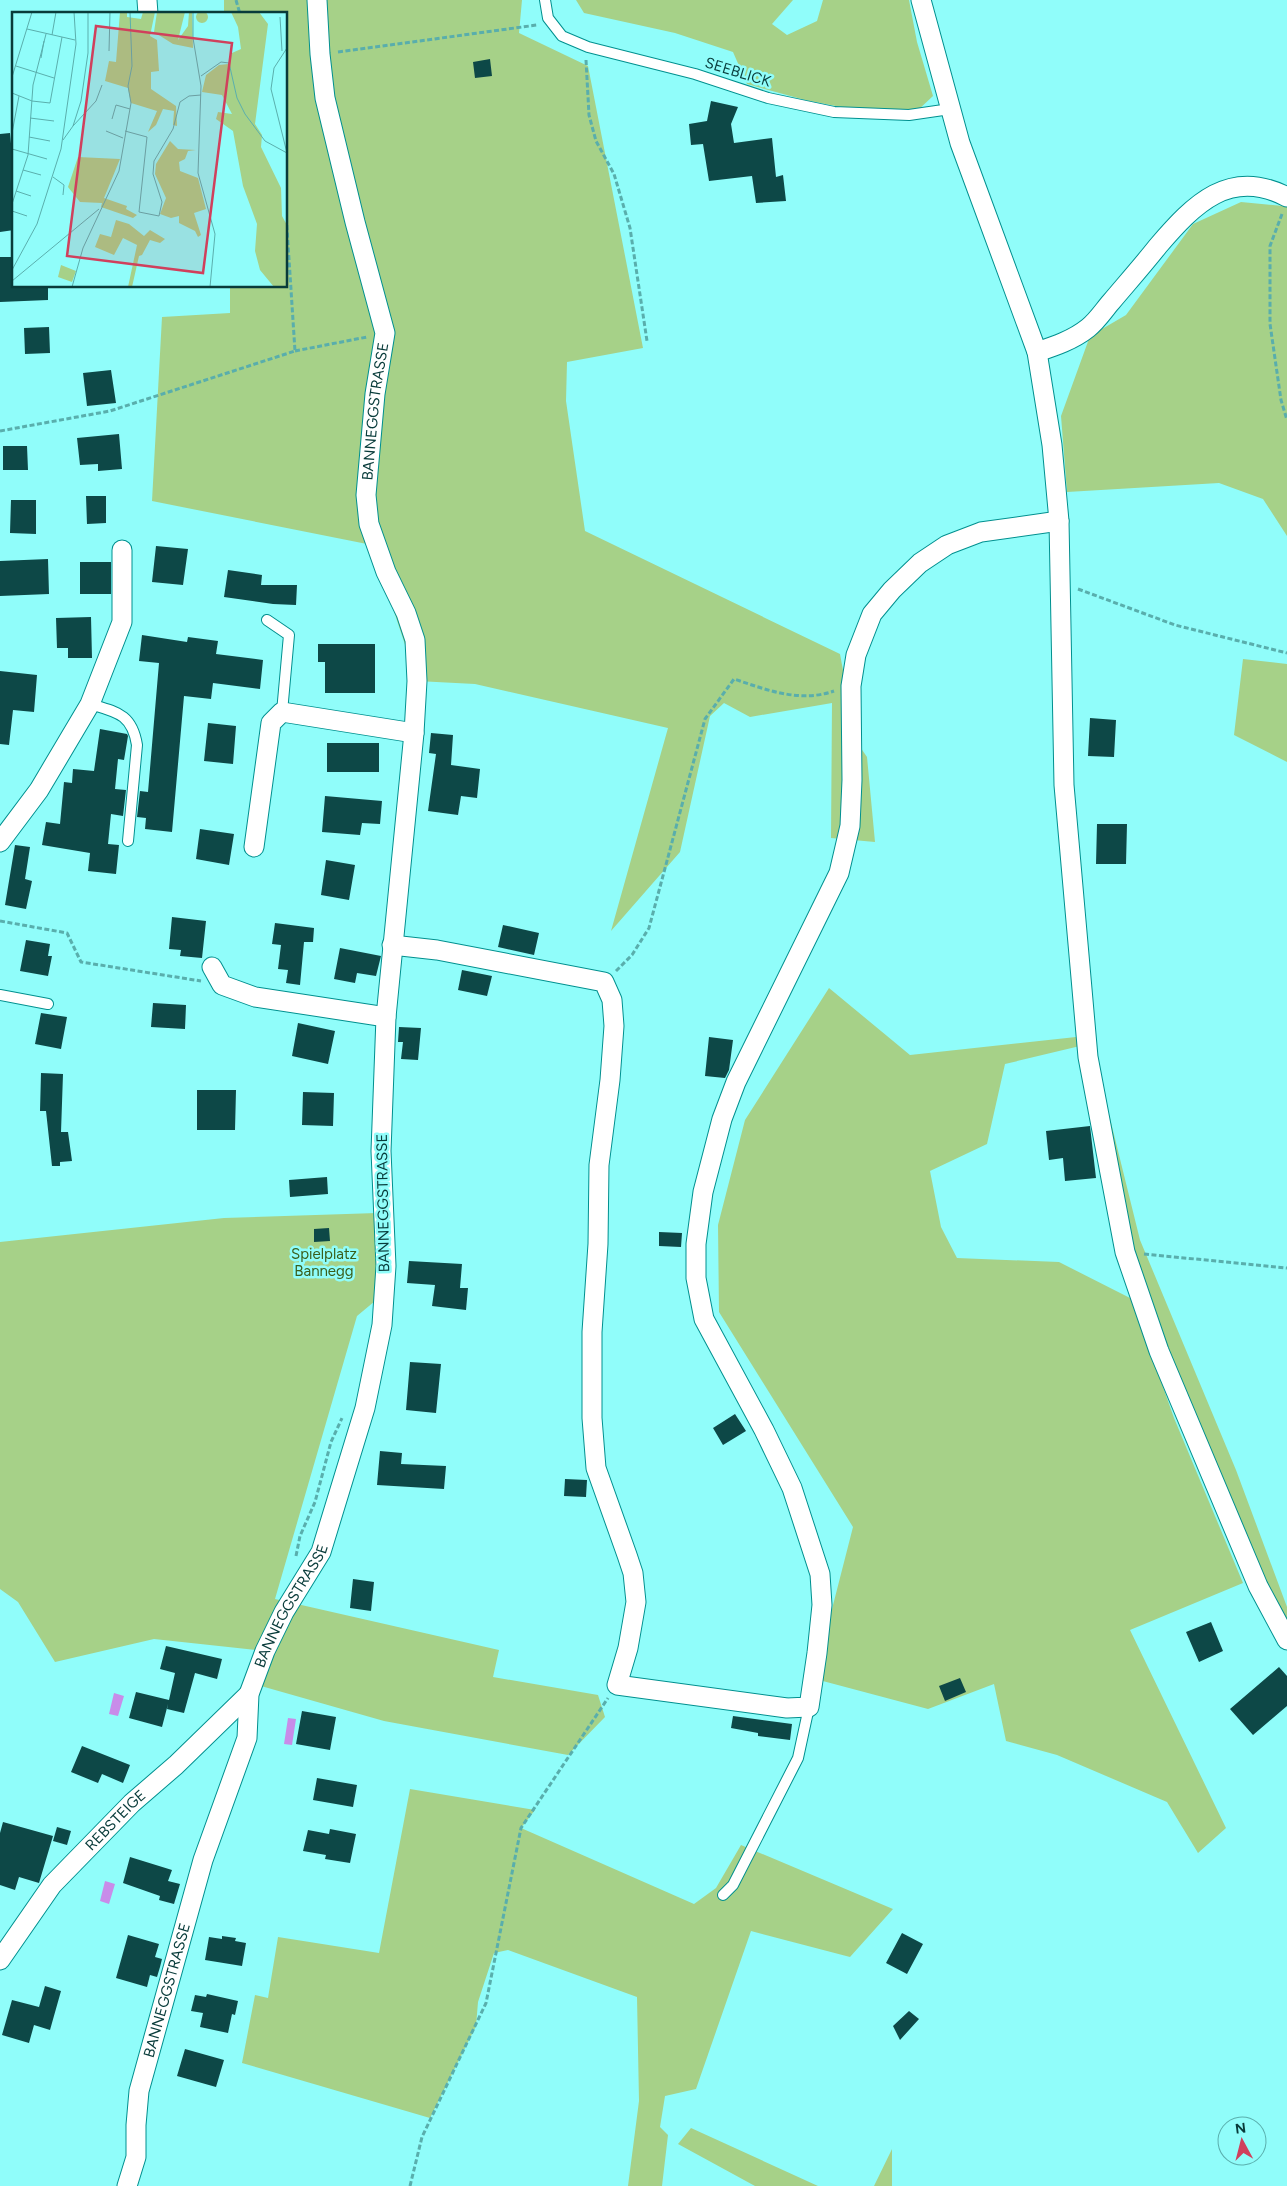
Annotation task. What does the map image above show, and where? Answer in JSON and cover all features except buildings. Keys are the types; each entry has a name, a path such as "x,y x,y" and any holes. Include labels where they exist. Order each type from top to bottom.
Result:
{"street":[{"name":"BANNEGGSTRASSE","path":"127,2186 136,2157 139,2091 204,1860 247,1738 249,1694 265,1651 284,1612 321,1552 365,1408 382,1325 386,1266 381,1151 386,1017 414,733 417,681 415,640 406,613 386,572 369,524 366,495 375,394 385,333 355,222 325,98 317,0"},
{"path":"920,0 960,143 1037,352 1052,445 1059,521 1064,785 1088,1057 1126,1252 1160,1351 1258,1586 1287,1640"},
{"path":"1037,352 1066,342 1090,327 1176,225 1210,196 1230,188 1249,186 1273,190 1285,203"},
{"path":"392,946 437,950 604,982 612,1000 614,1026 600,1165 598,1244 592,1332 592,1418 596,1468 633,1573 636,1602 628,1648 617,1685 787,1708 809,1707 822,1605 820,1574 792,1488 764,1430 704,1319 696,1278 696,1244 703,1192 722,1119 736,1082 839,873 850,826 852,780 851,686 856,655 872,614 892,590 920,563 947,545 981,532 1059,521"},
{"path":"0,842 39,790 90,704 122,622 122,550"},
{"path":"254,847 271,723 282,712 414,733"},
{"path":"212,967 222,985 254,997 386,1017"},
{"name":"REBSTEIGE","path":"0,1960 52,1885 132,1803 176,1765 249,1694"}],"lane":[{"path":"545,0 548,18 552,23"},
{"name":"SEEBLICK","path":"552,23 562,36 588,47 695,74 768,98 834,112 908,114 950,109"},
{"path":"266,620 289,635 282,712"},
{"path":"90,704 118,712 135,732 137,745 128,841"},
{"path":"0,996 48,1004"},
{"path":"723,1895 733,1885 798,1758 809,1707"}],"path":[{"path":"320,54 552,23"},
{"path":"588,47 586,57 589,114 596,141 614,174 630,228 647,341"},
{"path":"1285,203 1270,246 1270,324 1281,400 1287,420"},
{"path":"288,244 295,351"},
{"path":"0,431 110,412 295,351 385,333"},
{"path":"1061,582 1175,625 1287,653"},
{"path":"604,982 632,954 649,928 705,719 734,679 785,696 823,695 851,686"},
{"path":"0,921 67,933 81,962 222,985"},
{"path":"1126,1252 1287,1268"},
{"path":"295,1563 300,1536 315,1502 331,1442 344,1409"},
{"path":"410,2186 422,2137 486,2003 521,1828 617,1685"}],"green space":[{"path":"224,0 522,0 519,33 588,66 643,348 567,362 566,401 585,531 840,654 856,741 867,757 875,842 831,838 832,703 750,717 724,703 710,716 680,852 611,931 668,728 475,684 417,681 372,545 152,501 162,317 230,313 230,288 288,288 288,12 224,12"},
{"path":"576,0 793,0 772,24 787,35 817,21 823,0 909,0 917,42 933,96 917,111 851,109 805,100 747,84 733,52 675,33 584,13"},
{"path":"1287,190 1287,536 1263,499 1219,483 1067,492 1061,416 1090,336 1126,315 1193,224 1241,202 1283,206"},
{"path":"1243,659 1287,664 1287,762 1234,735"},
{"path":"829,988 910,1055 1076,1037 1080,1046 1005,1064 987,1144 930,1171 941,1227 957,1258 1059,1262 1132,1299 1174,1418 1243,1583 1130,1630 1226,1828 1198,1853 1167,1802 1057,1755 1006,1741 994,1684 928,1709 819,1680 831,1613 853,1527 719,1312 718,1225 745,1120"},
{"path":"1102,1086 1140,1240 1236,1470 1287,1607 1287,1631 1160,1336 1134,1257"},
{"name":"Spielplatz Bannegg","path":"377,1213 379,1257 375,1301 357,1316 275,1599 499,1650 493,1677 598,1695 605,1717 568,1755 384,1721 261,1686 265,1651 154,1639 55,1662 18,1602 0,1589 0,1242 224,1218"},
{"path":"410,1789 535,1810 521,1828 694,1904 716,1888 741,1845 893,1909 850,1957 751,1931 696,2089 665,2096 660,2127 668,2135 662,2186 628,2186 639,2101 637,1997 508,1950 494,1953 478,2002 476,2026 430,2118 242,2063 255,1995 268,1998 278,1937 379,1953"},
{"path":"691,2128 818,2186 755,2186 678,2144"},
{"path":"892,2149 892,2186 874,2186"}],"shaded area":[{"path":"114,1693 124,1696 118,1716 109,1714"},
{"path":"288,1718 296,1719 292,1745 284,1744"},
{"path":"105,1881 115,1884 109,1904 100,1901"}]}
